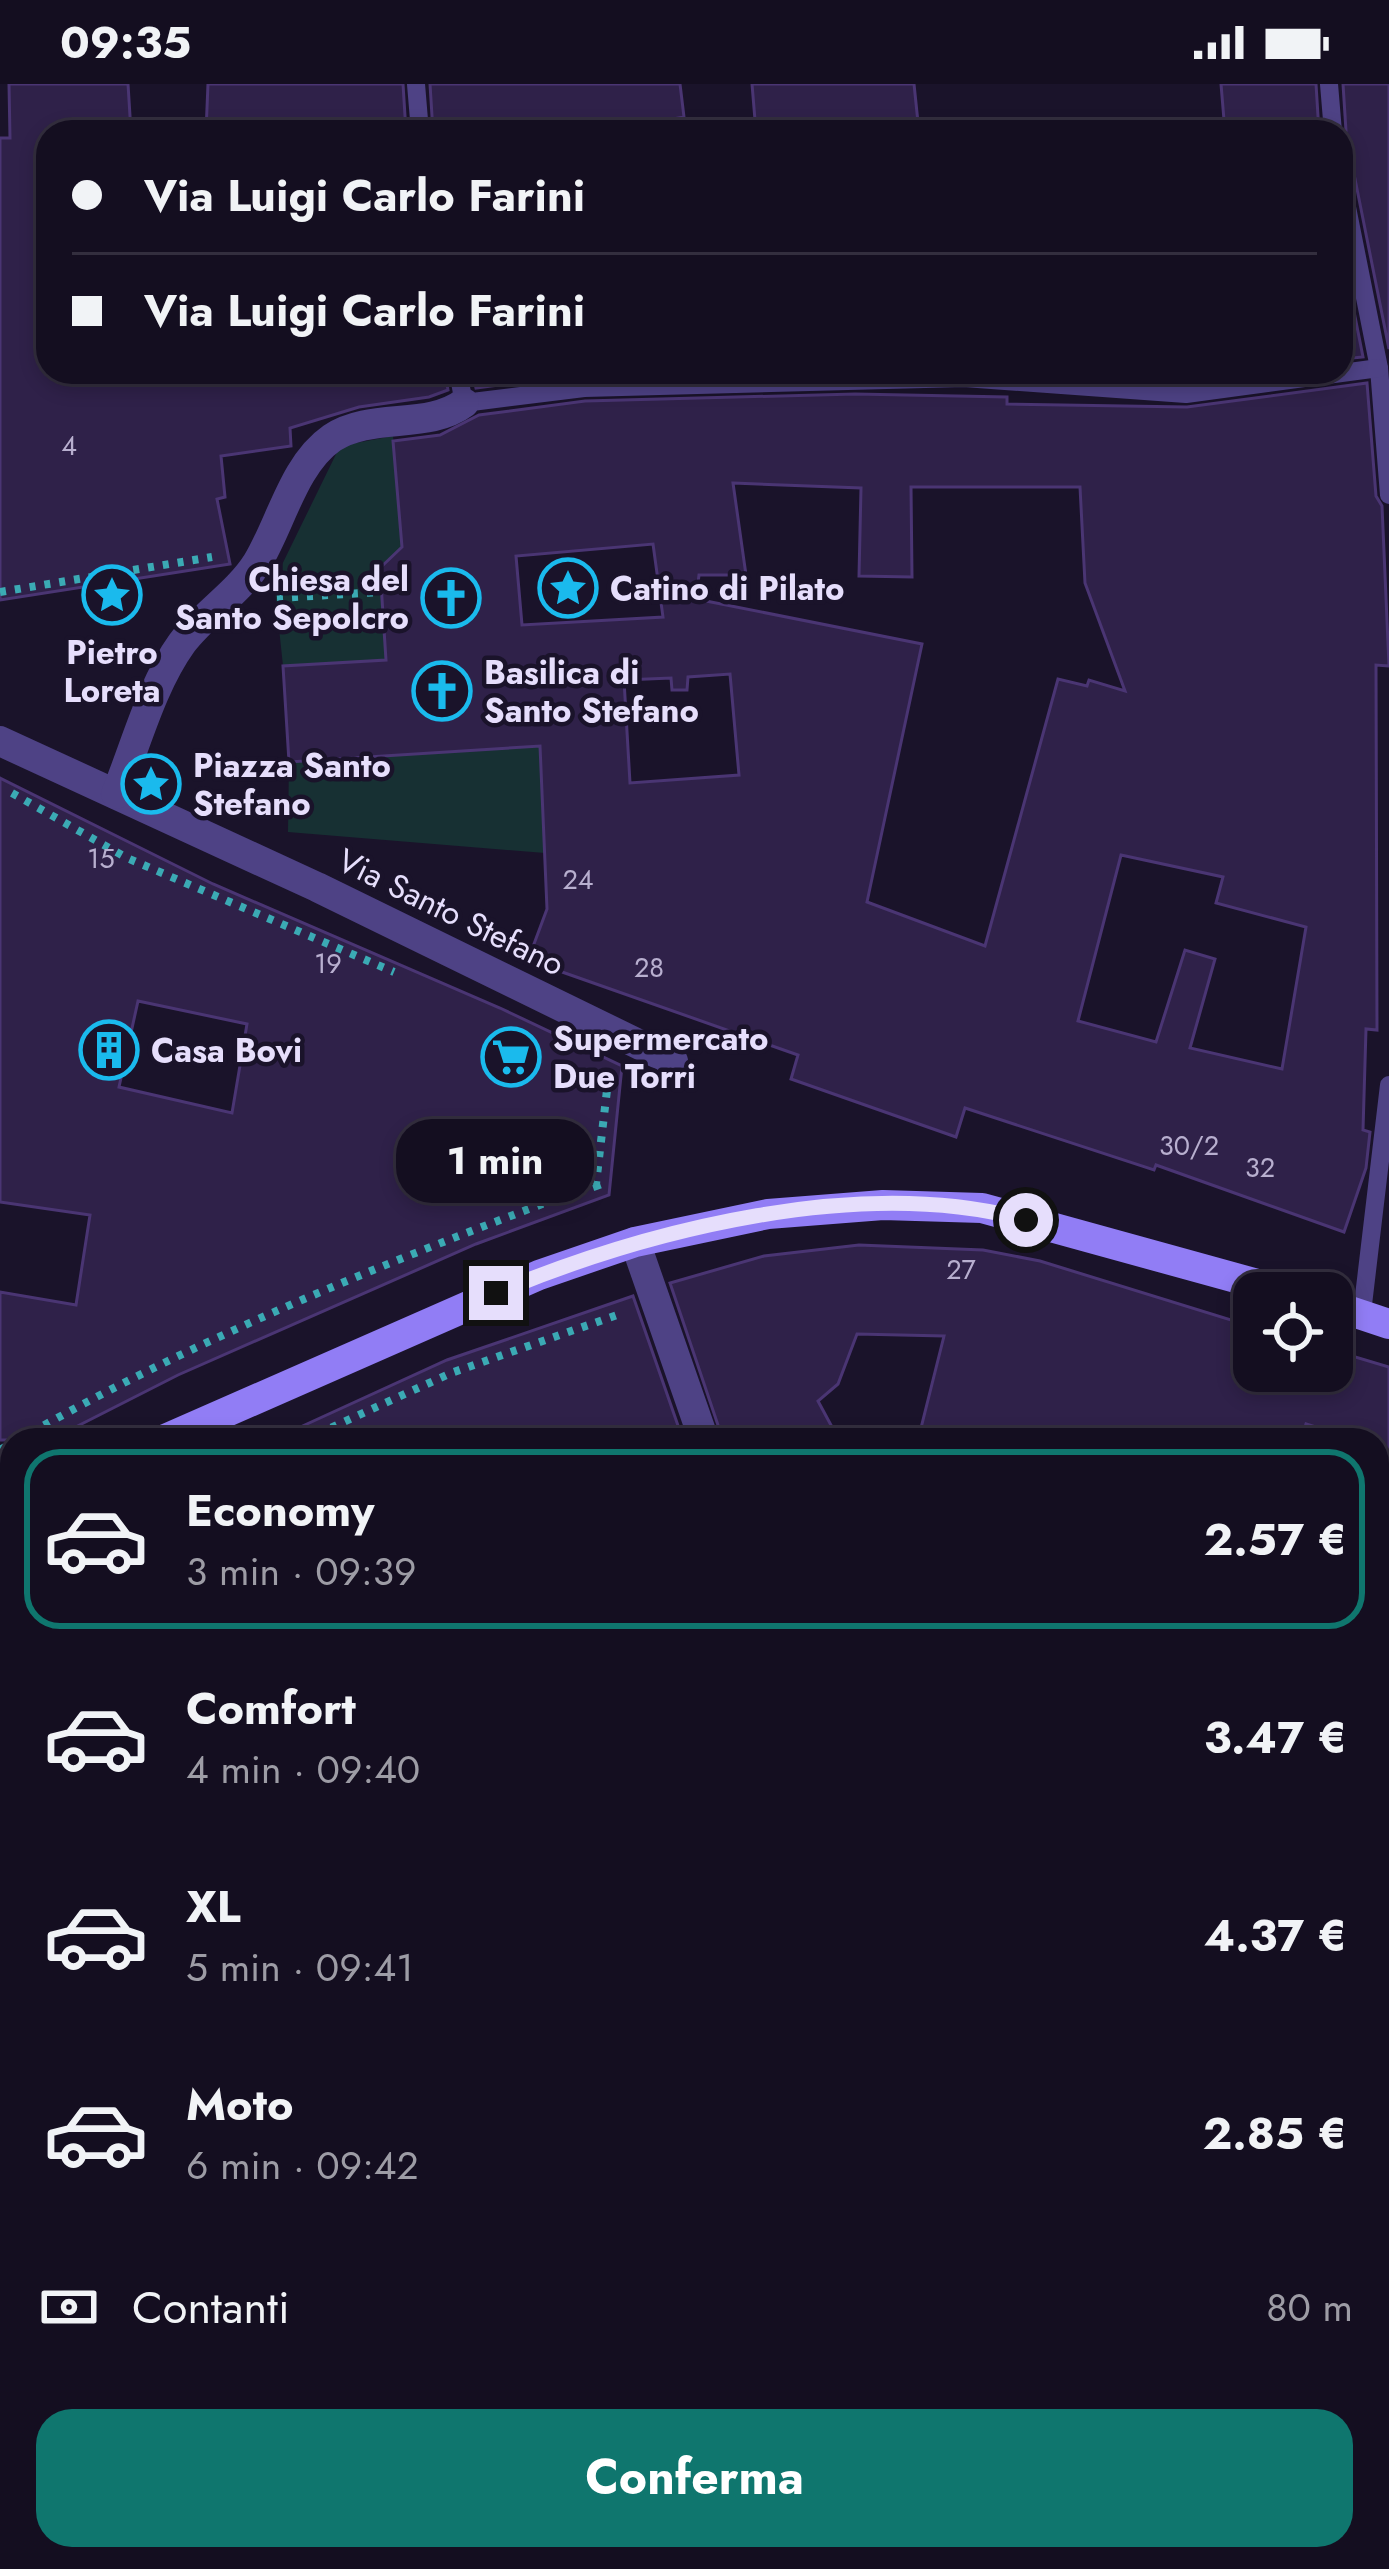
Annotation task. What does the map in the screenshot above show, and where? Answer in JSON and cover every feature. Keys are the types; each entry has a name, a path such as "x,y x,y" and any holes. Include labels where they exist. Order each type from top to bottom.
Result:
{"street":[{"path":"116,794 181,644 326,442 344,430 446,412 461,387"},
{"name":"Via Santo Stefano","path":"0,741 338,897 673,1061"},
{"path":"190,1428 518,1284 635,1242 768,1214 883,1205 982,1208 1233,1277"},
{"path":"635,1242 700,1428"}],"lane":[{"path":"416,84 420,120"},
{"path":"1329,84 1333,120"},
{"path":"1353,237 1379,368 1389,495"},
{"path":"1353,372 1379,368"},
{"path":"461,387 722,384"},
{"path":"1055,384 1186,394 1260,384"},
{"path":"1361,1314 1389,1085"}],"path":[{"path":"0,592 242,560"},
{"path":"276,598 381,592"},
{"path":"2,788 128,858 413,980"},
{"path":"590,1063 609,1072 596,1184 601,1198"},
{"path":"42,1428 171,1360 471,1230 596,1184"},
{"path":"330,1428 451,1373 638,1307"}],"green space":[{"path":"393,436 402,547 380,568 383,625 424,658 283,666 274,581 340,446"},
{"path":"540,746 545,853 288,832 289,762"}],"building":[{"path":"9,84 128,84 130,120 36,120 36,384 447,384 448,390 359,407 290,428 291,446 221,456 225,497 217,499 230,564 0,600 0,138 10,138"},
{"path":"208,84 403,84 405,120 206,120"},
{"path":"430,84 680,84 684,117 673,120 432,120"},
{"path":"752,84 914,84 918,120 755,120"},
{"path":"1221,84 1316,84 1318,120 1224,120"},
{"path":"1343,84 1389,84 1389,349 1353,172 1353,120 1345,120"},
{"path":"1353,307 1363,357 1353,358"},
{"path":"1367,383 1376,496 1382,506 1389,666 1376,665 1377,1030 1366,1029 1363,1130 1370,1132 1366,1168 1344,1232 1156,1165 1154,1170 965,1108 956,1137 791,1079 798,1055 528,960 547,909 540,746 289,762 283,666 386,660 380,568 402,547 393,441 440,435 479,415 585,401 855,394 1007,397 1007,404 1187,407","holes":["733,483 861,488 859,576 912,577 911,487 1080,487 1085,583 1125,691 1089,680 1087,686 1058,679 985,946 867,902 922,644 696,599 699,575 746,575","653,544 663,617 522,625 516,556","730,674 739,775 630,783 624,680 671,678 672,690 687,690 688,677","1121,855 1223,877 1216,903 1306,927 1282,1069 1190,1048 1215,959 1185,950 1156,1042 1078,1021"]},
{"path":"0,778 213,884 622,1066 609,1195 476,1244 178,1375 74,1428 0,1428 0,1292 76,1305 90,1215 0,1202","holes":["138,1001 247,1024 232,1113 119,1087"]},
{"path":"859,1245 983,1250 1040,1261 1233,1321 1233,1392 1353,1392 1353,1356 1389,1367 1389,1428 1306,1424 1305,1428 921,1428 944,1336 857,1334 838,1384 818,1401 833,1428 719,1428 670,1283 764,1256"},
{"path":"633,1296 679,1428 298,1428 447,1360"}],"place":[{"name":"Catino di Pilato","path":"568,588"},
{"name":"Pietro Loreta","path":"112,595"},
{"name":"Chiesa del Santo Sepolcro","path":"451,598"},
{"name":"Basilica di Santo Stefano","path":"442,691"},
{"name":"Piazza Santo Stefano","path":"151,784"},
{"name":"Casa Bovi","path":"109,1050"},
{"name":"Supermercato Due Torri","path":"511,1057"}],"route":[{"path":"496,1293 635,1242 768,1214 936,1204 982,1208 1026,1220"}]}
